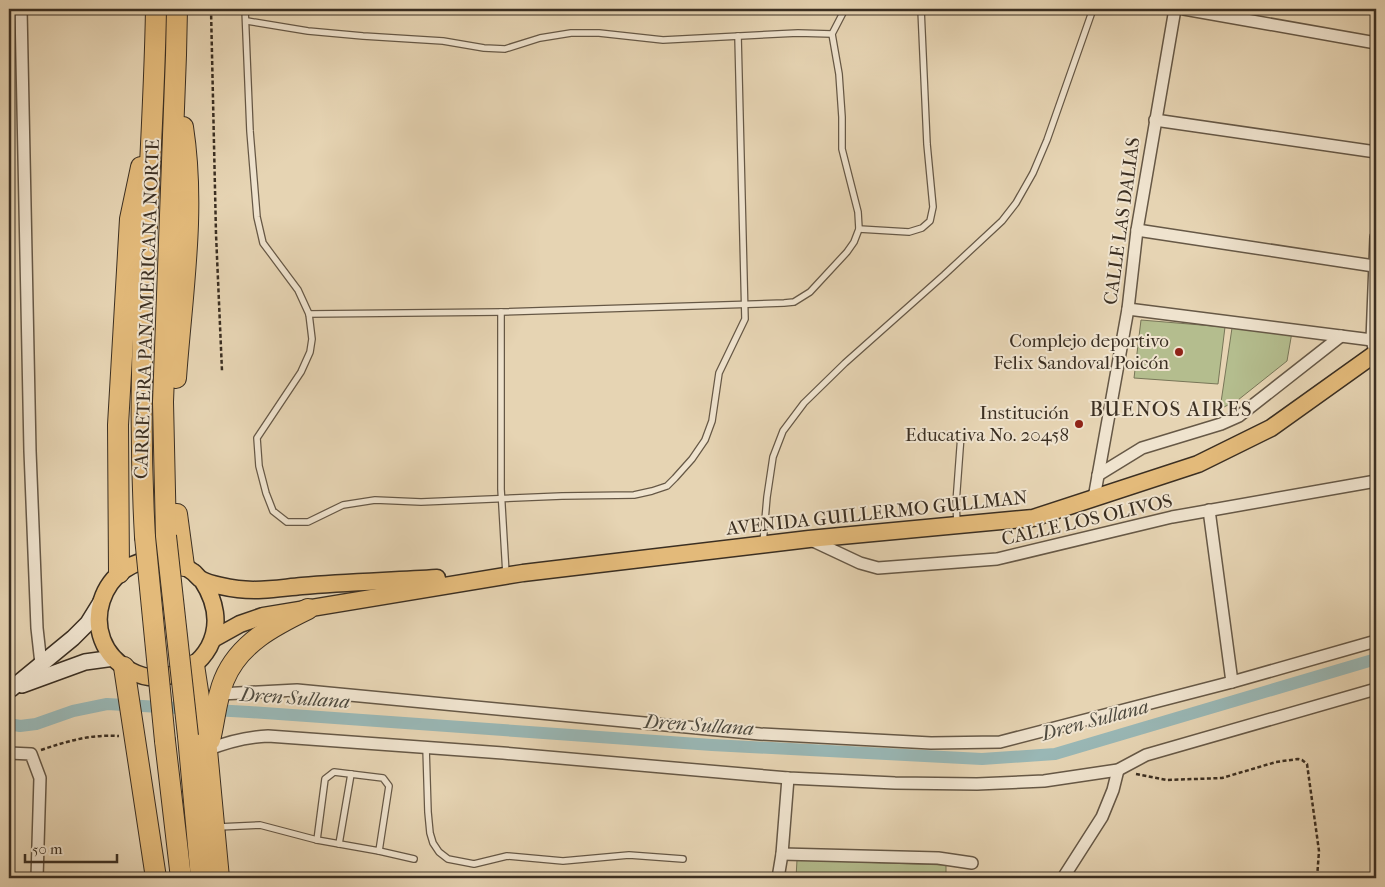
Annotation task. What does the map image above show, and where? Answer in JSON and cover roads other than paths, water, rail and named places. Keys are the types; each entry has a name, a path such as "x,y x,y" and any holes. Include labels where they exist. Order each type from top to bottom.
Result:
{"highway":[{"name":"CARRETERA PANAMERICANA NORTE","path":"156,9 142,373 142,473 145,537 165,741 181,878"},
{"name":"CARRETERA PANAMERICANA NORTE","path":"177,9 162,402 166,536 208,715 201,878"},
{"path":"175,85 185,138 189,207 173,407 176,504 184,566"},
{"path":"119,573 118,425 130,219 153,112"},
{"path":"219,878 207,750 208,715 224,679 236,659 250,644 272,626 308,609"},
{"path":"119,663 129,694 156,878"},
{"path":"194,665 198,695 208,715"}],"main road":[{"name":"AVENIDA GUILLERMO GULLMAN","path":"213,639 240,624 263,616 523,573 809,539 1033,518 1198,464 1271,428 1375,349"},
{"path":"158,559 184,566 202,580 210,593 215,608 216,624 213,639 202,658 194,665 175,675 154,678 143,676 119,663 105,646 100,632 98,617 105,591 119,573 131,565 158,559"},
{"name":"AVENIDA GUILLERMO GULLMAN","path":"202,580 236,589 258,592 301,586 523,573"},
{"path":"10,689 73,638 88,623 101,602"},
{"path":"10,689 85,662 119,663"}],"street":[{"path":"22,9 31,461 37,628 41,664"},
{"name":"CALLE LAS DALIAS","path":"1094,498 1128,309 1137,230 1175,9"},
{"path":"1184,9 1376,43"},
{"path":"1155,120 1376,152"},
{"path":"1137,230 1374,266"},
{"path":"1128,309 1341,336 1375,349 1374,266 1376,237"},
{"path":"1098,475 1142,448 1220,424 1239,416 1341,336"},
{"name":"CALLE LOS OLIVOS","path":"809,539 860,563 878,568 997,559 1172,517 1376,481"},
{"path":"1209,510 1232,682"},
{"path":"208,715 297,690 760,734 931,743 1000,742 1232,682 1376,641"},
{"path":"207,750 226,742 248,737 268,736 426,747 788,778 895,783 977,784 1044,781 1118,770 1146,755 1376,689"},
{"path":"9,753 30,754 40,778 37,878"},
{"path":"1063,878 1102,817 1113,790 1118,770"},
{"path":"778,878 782,854 788,778"},
{"path":"782,854 938,858 972,862"}],"lane":[{"path":"245,9 250,131 258,217 263,243 298,290 309,314 312,339 310,352 301,372 257,438 259,466 266,493 273,511 287,522 308,522 343,505 375,500 421,502 634,495 667,486 692,459 706,440 712,421 719,373 745,319 738,36"},
{"path":"309,314 501,312 794,302 801,299 841,259 854,242 859,229 858,212 842,149 839,74 832,34 845,9"},
{"path":"859,229 909,232 922,228 930,221 933,207 927,144 921,9"},
{"path":"763,544 773,457 783,431 804,403 1002,221 1016,203 1033,173 1093,9"},
{"path":"246,21 308,31 442,41 484,48 505,49 540,38 571,33 599,33 663,40 798,33 832,34"},
{"path":"501,312 502,499 506,574"},
{"path":"957,525 956,503 961,435"},
{"path":"426,747 430,833 433,843 439,852 448,859 474,864 507,856 563,861 629,855 683,859"},
{"path":"317,840 325,779 334,772 383,778 389,786 379,851"},
{"path":"340,844 351,774"},
{"path":"214,827 260,825 317,840 414,859"}],"waterway":[{"name":"Dren Sullana","path":"9,724 20,726 36,724 73,711 107,704 249,712 712,745 982,759 1055,754 1376,659"}],"place":[{"name":"Complejo deportivo Felix Sandoval Poicón","path":"1179,352"},
{"name":"Institución Educativa No. 20458","path":"1079,424"}],"district":[{"name":"BUENOS AIRES","path":"1171,409"}]}
